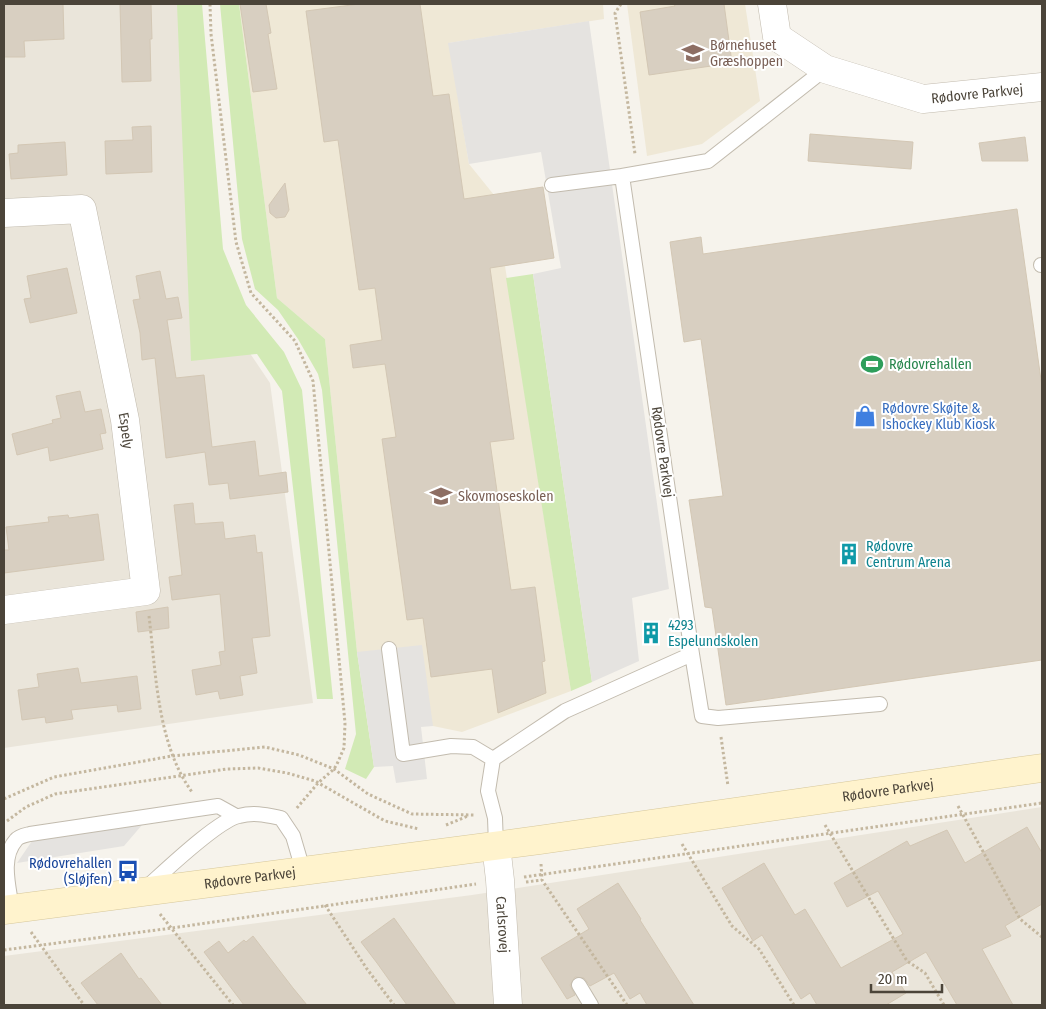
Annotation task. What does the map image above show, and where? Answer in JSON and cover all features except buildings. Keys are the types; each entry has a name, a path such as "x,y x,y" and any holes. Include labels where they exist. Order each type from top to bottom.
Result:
{"street":[{"name":"Rødovre Parkvej","path":"772,4 777,37 825,69 923,100 1042,87"},
{"name":"Espely","path":"4,213 82,209 125,420 146,591"},
{"path":"4,610 146,591"},
{"name":"Rødovre Parkvej","path":"8,909 496,844 539,840 667,820 1042,768"},
{"name":"Carlsrovej","path":"496,844 508,1005"}],"lane":[{"path":"552,185 622,176 708,161 825,69"},
{"name":"Rødovre Parkvej","path":"622,176 702,716 718,718 880,704"},
{"path":"389,648 403,754 451,746 473,747 493,759"},
{"path":"496,844 495,818 488,791 493,759 565,711 692,654"},
{"path":"8,909 7,853 17,838 30,834 218,806 236,816"},
{"path":"142,892 215,829 236,816 256,813 281,818 293,836 303,870"},
{"path":"580,985 591,1005"}],"path":[{"path":"210,4 211,34 236,242 251,293 295,341 313,381 344,723 344,748 334,769 318,783 284,823"},
{"path":"615,13 621,4"},
{"path":"146,591 162,722 172,756 181,775 204,808"},
{"path":"4,799 54,777 172,756 265,747 299,755 334,769 368,794 412,814 471,815 438,828"},
{"path":"4,823 26,808 55,794 227,769 258,768 287,773 318,783 385,821 421,829"},
{"path":"944,782 1020,919 1042,938"},
{"path":"810,800 907,961 924,973 944,1005"},
{"path":"667,820 732,926 759,949 794,1005"},
{"path":"539,840 542,880 627,1005"},
{"path":"142,892 233,1005"},
{"path":"325,905 367,969 394,1005"},
{"path":"8,909 24,922 84,1005"}],"shaded area":[{"path":"4,4 184,4 195,272 270,383 313,703 4,748"},
{"name":"Skovmoseskolen","path":"239,4 603,4 604,19 449,43 469,164 494,195 571,691 462,732 433,726 357,652 325,339 277,298"},
{"name":"Børnehuset Græshoppen","path":"627,4 745,4 760,101 702,144 647,156"},
{"path":"589,21 669,589 632,598 639,661 592,682 533,274 561,268 541,152 469,164 448,43"},
{"path":"422,645 433,726 421,727 427,779 396,783 393,766 374,767 357,652"},
{"path":"1042,807 1042,1005 4,1005 4,956 472,895"},
{"path":"142,825 124,846 17,863 32,841"}],"green space":[{"path":"177,4 202,4 223,249 246,305 284,352 302,390 333,699 317,699 282,391 257,354 191,361"},
{"path":"220,4 239,4 277,298 325,339 357,652 374,767 366,779 345,769 356,734 322,390 318,374 298,339 278,310 255,289 242,239"},
{"path":"533,274 592,682 571,691 506,278"}],"place":[{"name":"Børnehuset Græshoppen","path":"693,53"},
{"name":"Rødovrehallen","path":"872,364"},
{"name":"Rødovre Skøjte & Ishockey Klub Kiosk","path":"865,416"},
{"name":"Skovmoseskolen","path":"441,496"},
{"name":"Rødovre Centrum Arena","path":"849,554"},
{"name":"4293 Espelundskolen","path":"651,633"},
{"name":"Rødovrehallen (Sløjfen)","path":"128,871"}]}
